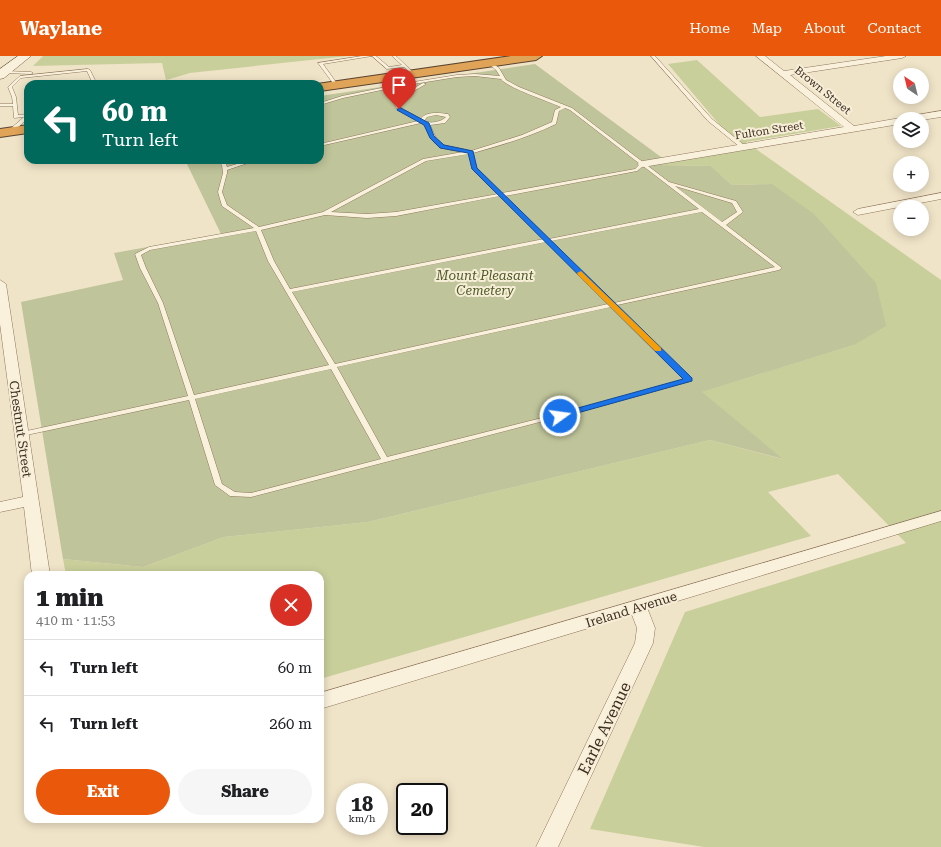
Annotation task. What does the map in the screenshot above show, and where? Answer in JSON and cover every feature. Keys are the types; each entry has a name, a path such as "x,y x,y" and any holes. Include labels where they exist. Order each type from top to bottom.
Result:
{"highway":[{"path":"324,86 409,70 490,63 536,56"},
{"path":"6,132 24,130"}],"street":[{"path":"2,73 25,56"},
{"name":"Brown Street","path":"760,56 851,128"},
{"path":"782,74 902,56"},
{"path":"929,116 941,114"},
{"name":"Fulton Street","path":"643,164 893,121"},
{"path":"858,212 941,196"},
{"name":"Chestnut Street","path":"0,284 6,354 22,434 40,571"},
{"path":"0,507 31,500"},
{"name":"Ireland Avenue","path":"324,700 941,516"},
{"name":"Earle Avenue","path":"547,847 644,643 646,628 638,607"}],"lane":[{"path":"336,85 320,63 370,56"},
{"path":"374,56 388,68 409,70"},
{"path":"394,56 409,70"},
{"path":"653,56 710,120 742,146"},
{"path":"22,434 779,268 577,114 564,106 504,81 498,69 490,63"},
{"path":"24,116 16,117 10,87 20,77 88,70 93,80"},
{"path":"2,73 53,74"},
{"path":"324,103 349,96 432,80 475,75 503,78"},
{"path":"432,80 394,101 399,109 427,124 432,137 442,146 471,152"},
{"path":"0,104 14,105"},
{"path":"325,214 424,160 471,152 511,141 543,129 554,123 557,110 564,106"},
{"path":"324,144 422,121 426,116 436,114 446,115 448,117 443,122 427,124"},
{"path":"6,132 24,119"},
{"path":"471,152 474,168 503,195 611,305 689,380 603,404 251,494 233,494 219,485 162,307 142,269 138,254 149,249 258,229 325,214 367,216 396,214 503,195 636,170 643,164"},
{"path":"223,164 225,169 220,192 225,206 258,229 270,261 333,366 385,460"},
{"path":"225,169 242,164"},
{"path":"666,182 734,202 740,212 722,225"},
{"path":"289,291 702,210"}],"green space":[{"path":"43,56 348,56 190,73 166,80 162,63 33,66"},
{"path":"697,60 760,117 818,109 841,126 746,142 941,280 941,847 704,847 590,829 685,612 906,543 838,474 768,492 811,536 324,678 324,571 65,571 63,559 143,567 224,537 368,522 710,440 782,459 701,392 854,345 772,184 732,185 711,166 662,165 665,160 740,149 668,64"},
{"name":"Mount Pleasant Cemetery","path":"535,64 665,160 662,165 711,166 732,185 772,184 814,214 876,283 886,326 854,345 702,392 783,459 710,440 368,522 224,537 143,567 63,559 21,302 123,280 114,253 221,234 187,164 324,164 324,95"}],"slow traffic":[{"path":"581,273 611,305 658,350"}],"route":[{"path":"399,109 427,124 432,137 442,146 471,152 474,168 548,240 611,305 689,380 560,416"}]}
